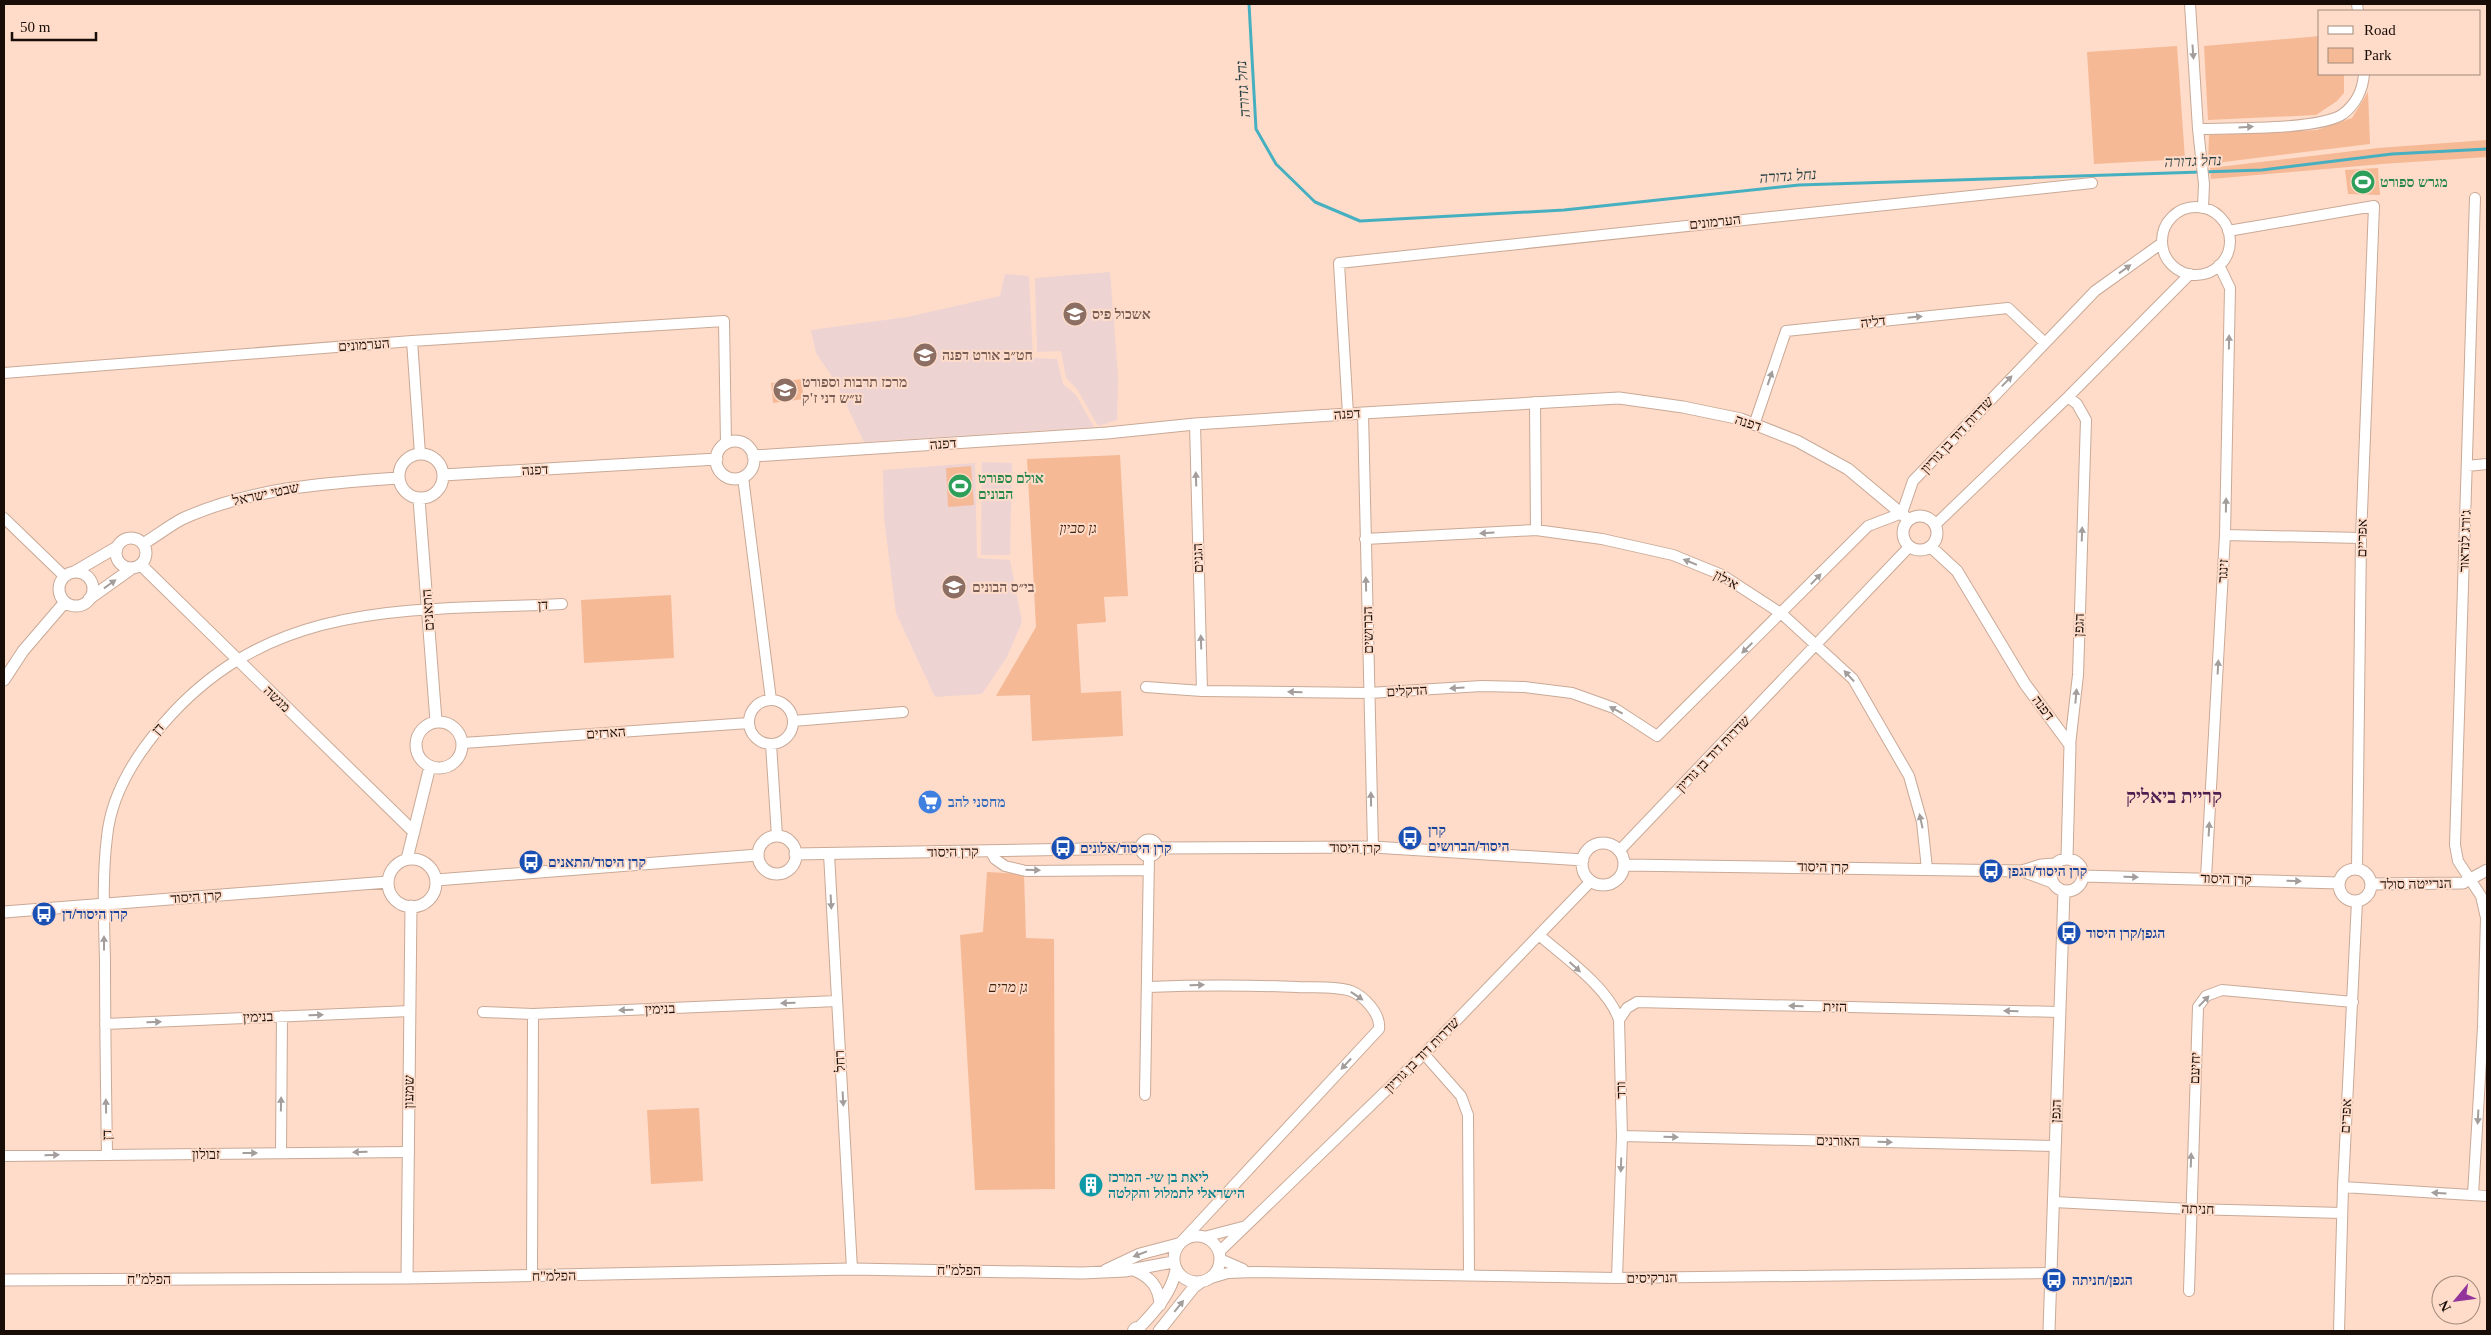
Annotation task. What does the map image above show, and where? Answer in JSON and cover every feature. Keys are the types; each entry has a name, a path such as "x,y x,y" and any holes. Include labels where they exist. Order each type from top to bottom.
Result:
{"street":[{"path":"2190,4 2198,130 2204,181 2203,208"},
{"path":"2198,130 2318,124 2343,114 2357,100 2364,82 2364,75"},
{"name":"הערמונים","path":"1348,414 1339,263 2092,183"},
{"name":"ג'ורג לנדאור","path":"2473,1195 2485,1026 2485,906 2455,853 2475,198"},
{"name":"אפריים","path":"2228,231 2374,206 2362,538 2357,869"},
{"path":"2192,207 2203,208 2218,216 2228,231 2229,249 2219,265 2211,272 2190,274 2179,270 2170,263 2164,254 2163,232 2174,215 2192,207"},
{"name":"שדרות דוד בן גוריון","path":"1906,516 1913,481 2095,291 2162,243"},
{"name":"זינגר","path":"2206,878 2225,535 2230,288 2219,265"},
{"path":"1935,524 2068,397 2190,274"},
{"name":"דליה","path":"1754,425 1786,331 2008,308 2045,343"},
{"name":"הערמונים","path":"4,373 412,342 724,321 726,444"},
{"path":"412,342 420,454"},
{"name":"הגפן","path":"2067,858 2070,745 2078,675 2086,420 2077,404 2068,397"},
{"name":"דפנה","path":"754,456 1107,434 1194,424 1619,398 1683,406 1741,419 1797,441 1848,468 1906,516"},
{"path":"1535,402 1536,530"},
{"name":"הברושים","path":"1363,413 1372,847"},
{"name":"הגנים","path":"1194,424 1202,691"},
{"path":"731,442 743,443 748,446 754,456 752,468 743,477 731,478 725,476 717,465 716,459 721,448 731,442"},
{"path":"420,454 427,455 439,462 443,475 443,483 434,495 419,498 403,490 399,471 407,459 420,454"},
{"name":"דפנה","path":"443,475 716,459"},
{"path":"2468,466 2487,464"},
{"path":"743,477 771,700"},
{"name":"שבטי ישראל","path":"143,544 181,520 234,499 284,489 399,478"},
{"name":"התאנים","path":"419,498 436,721"},
{"path":"1782,614 1868,526 1906,516 1929,518 1935,524 1937,539 1931,547 1923,551 1909,547 1903,535 1906,516"},
{"path":"4,518 69,574 85,575 91,583 92,589 89,599"},
{"name":"אילון","path":"1365,539 1536,530 1602,539 1673,555 1722,575 1782,614 1853,679 1909,776 1922,822 1927,869"},
{"path":"2225,535 2362,538"},
{"path":"130,538 143,544 146,557 136,567 80,605 65,602 61,597 59,586 69,574 118,547 130,538"},
{"path":"118,547 116,552 118,562 126,568 136,567"},
{"name":"שדרות דוד בן גוריון","path":"1619,851 1818,645 1909,547"},
{"name":"דפנה","path":"1931,547 1957,571 2025,684 2070,745"},
{"name":"מנשה","path":"136,567 236,659 414,832"},
{"path":"4,680 23,652 65,602"},
{"name":"דן","path":"107,1155 104,904 107,835 122,782 147,742 184,699 236,659 284,636 335,620 375,614 562,604"},
{"name":"הדקלים","path":"1146,687 1202,691 1369,693 1482,686 1524,686 1572,693 1614,708 1657,736 1782,614"},
{"path":"771,700 781,702 788,707 793,721 790,733 785,739 771,744 760,741 754,736 749,722 756,705 771,700"},
{"path":"793,721 903,712"},
{"path":"436,721 451,724 457,729 462,743 458,758 453,764 446,767 430,766 419,756 416,742 423,728 436,721"},
{"name":"הארזים","path":"462,743 749,722"},
{"path":"771,744 777,836"},
{"path":"407,859 422,861 434,872 436,880 432,896 419,905 411,906 398,902 389,889 388,882 394,868 407,859 430,766"},
{"path":"777,836 788,840 796,854 792,865 777,874 766,870 762,866 758,855 762,844 771,837 777,836"},
{"path":"1600,843 1614,846 1619,851 1624,865 1620,877 1609,884 1603,885 1591,881 1583,870 1583,860 1588,849 1600,843"},
{"name":"קרן היסוד","path":"796,854 1372,847 1583,860"},
{"path":"1145,1095 1149,851"},
{"path":"991,852 995,859 1005,866 1026,870 1149,870"},
{"name":"רחל","path":"829,854 852,1269"},
{"path":"436,880 758,855"},
{"path":"2067,858 2080,866 2083,876 2078,886 2064,891 2052,882 2051,872 2055,864 2067,858"},
{"name":"קרן היסוד","path":"1624,865 2022,871 2041,865 2055,864"},
{"path":"2357,869 2367,874 2371,884 2366,897 2357,901 2344,896 2339,883 2344,874 2357,869"},
{"name":"הנרייטה סולד","path":"2371,884 2453,884 2470,880 2487,870"},
{"name":"קרן היסוד","path":"2022,871 2052,882"},
{"name":"קרן היסוד","path":"2083,876 2339,883"},
{"name":"שדרות דוד בן גוריון","path":"1220,1256 1249,1224 1424,1054 1591,881"},
{"name":"קרן היסוד","path":"4,912 388,882"},
{"name":"הגפן","path":"2049,1331 2064,891"},
{"name":"אפרים","path":"2339,1331 2342,1186 2357,901"},
{"name":"שמעון","path":"408,1278 411,906"},
{"name":"ורד","path":"1539,935 1603,992 1614,1007 1620,1020 1622,1136 1617,1278"},
{"path":"1136,1331 1160,1305 1172,1286 1173,1256 1181,1242 1379,1028 1378,1019 1362,998 1343,989 1215,984 1148,987"},
{"name":"יחיעם","path":"2189,1291 2190,1209 2198,1007 2206,996 2222,990 2352,1002"},
{"name":"בנימין","path":"483,1012 533,1014 837,1001"},
{"name":"הזית","path":"1620,1020 1627,1008 1637,1002 2059,1012"},
{"name":"בנימין","path":"105,1024 410,1011"},
{"path":"532,1276 533,1014"},
{"path":"281,1153 282,1016"},
{"path":"1424,1054 1461,1096 1468,1115 1469,1274"},
{"name":"האורנים","path":"1622,1136 2055,1146"},
{"name":"זבולון","path":"4,1156 409,1152"},
{"path":"2342,1186 2487,1196"},
{"name":"חניתה","path":"2054,1202 2190,1209 2342,1213"},
{"name":"שדרות דוד בן גוריון","path":"1204,1237 1249,1224"},
{"path":"1159,1331 1194,1287 1206,1280 1219,1266 1220,1256 1216,1246 1204,1237 1190,1237 1181,1242"},
{"name":"הפלמ\"ח","path":"1105,1271 1140,1254 1181,1242"},
{"name":"הנרקיסים","path":"1220,1256 1229,1265 1254,1272"},
{"path":"1174,1266 1185,1279 1206,1280"},
{"name":"הפלמ\"ח","path":"4,1280 408,1278 852,1269 1082,1272 1174,1266"},
{"path":"1134,1270 1149,1278 1155,1285 1160,1305"},
{"name":"הנרקיסים","path":"1206,1280 1228,1273 1254,1272 1469,1274 1617,1278 2051,1273"}],"shaded area":[{"name":"אשכול פיס","path":"1110,272 1118,376 1117,420 1098,426 1077,389 1066,378 1061,351 1037,352 1035,278"},
{"name":"חט״ב אורט דפנה","path":"1005,274 1029,276 1033,358 1057,359 1063,384 1076,395 1094,427 864,442 835,381 816,353 811,330 907,317 1000,296"},
{"path":"982,462 1012,463 1010,555 981,555"},
{"name":"בי״ס הבונים","path":"975,463 977,558 1010,560 1022,622 1007,657 982,694 935,697 896,613 884,518 883,470"}],"green space":[{"path":"2318,36 2318,75 2344,75 2344,93 2337,101 2316,115 2208,120 2204,46"},
{"path":"2177,46 2185,159 2094,164 2087,52"},
{"path":"2368,92 2370,144 2208,164 2209,135 2317,130 2352,118"},
{"path":"2487,140 2487,157 2211,179 2210,168 2378,148"},
{"name":"מגרש ספורט","path":"2378,168 2380,195 2348,194 2345,170"},
{"path":"801,379 804,399 773,403 771,383"},
{"name":"גן סביון","path":"1120,455 1128,596 1104,597 1106,622 1077,624 1081,693 1121,691 1123,736 1032,741 1030,695 996,696 1036,627 1027,459"},
{"name":"אולם ספורט הבונים","path":"971,466 974,505 948,507 946,468"},
{"path":"671,595 674,658 584,663 581,600"},
{"name":"גן מרים","path":"987,872 1024,874 1026,938 1054,939 1055,1189 975,1190 960,935 983,932"},
{"path":"699,1108 703,1181 651,1184 647,1110"}],"waterway":[{"name":"נחל גדורה","path":"1249,4 1256,129 1276,164 1315,202 1360,221 1564,210 1799,185 2262,170 2392,154 2487,149"}],"place":[{"name":"מגרש ספורט","path":"2363,182"},
{"name":"אשכול פיס","path":"1075,314"},
{"name":"חט״ב אורט דפנה","path":"925,355"},
{"name":"מרכז תרבות וספורט ע״ש דני ז'ק","path":"785,390"},
{"name":"אולם ספורט הבונים","path":"960,486"},
{"name":"בי״ס הבונים","path":"954,587"},
{"name":"מחסני להב","path":"930,802"},
{"name":"קרן היסוד/הברושים","path":"1410,838"},
{"name":"קרן היסוד/אלונים","path":"1063,848"},
{"name":"קרן היסוד/התאנים","path":"531,862"},
{"name":"קרן היסוד/הגפן","path":"1991,871"},
{"name":"קרן היסוד/דן","path":"44,914"},
{"name":"הגפן/קרן היסוד","path":"2069,933"},
{"name":"ליאת בן שי- המרכז הישראלי לתמלול והקלטה","path":"1091,1185"},
{"name":"הגפן/חניתה","path":"2054,1280"}],"district":[{"name":"קריית ביאליק","path":"2174,796"}]}
